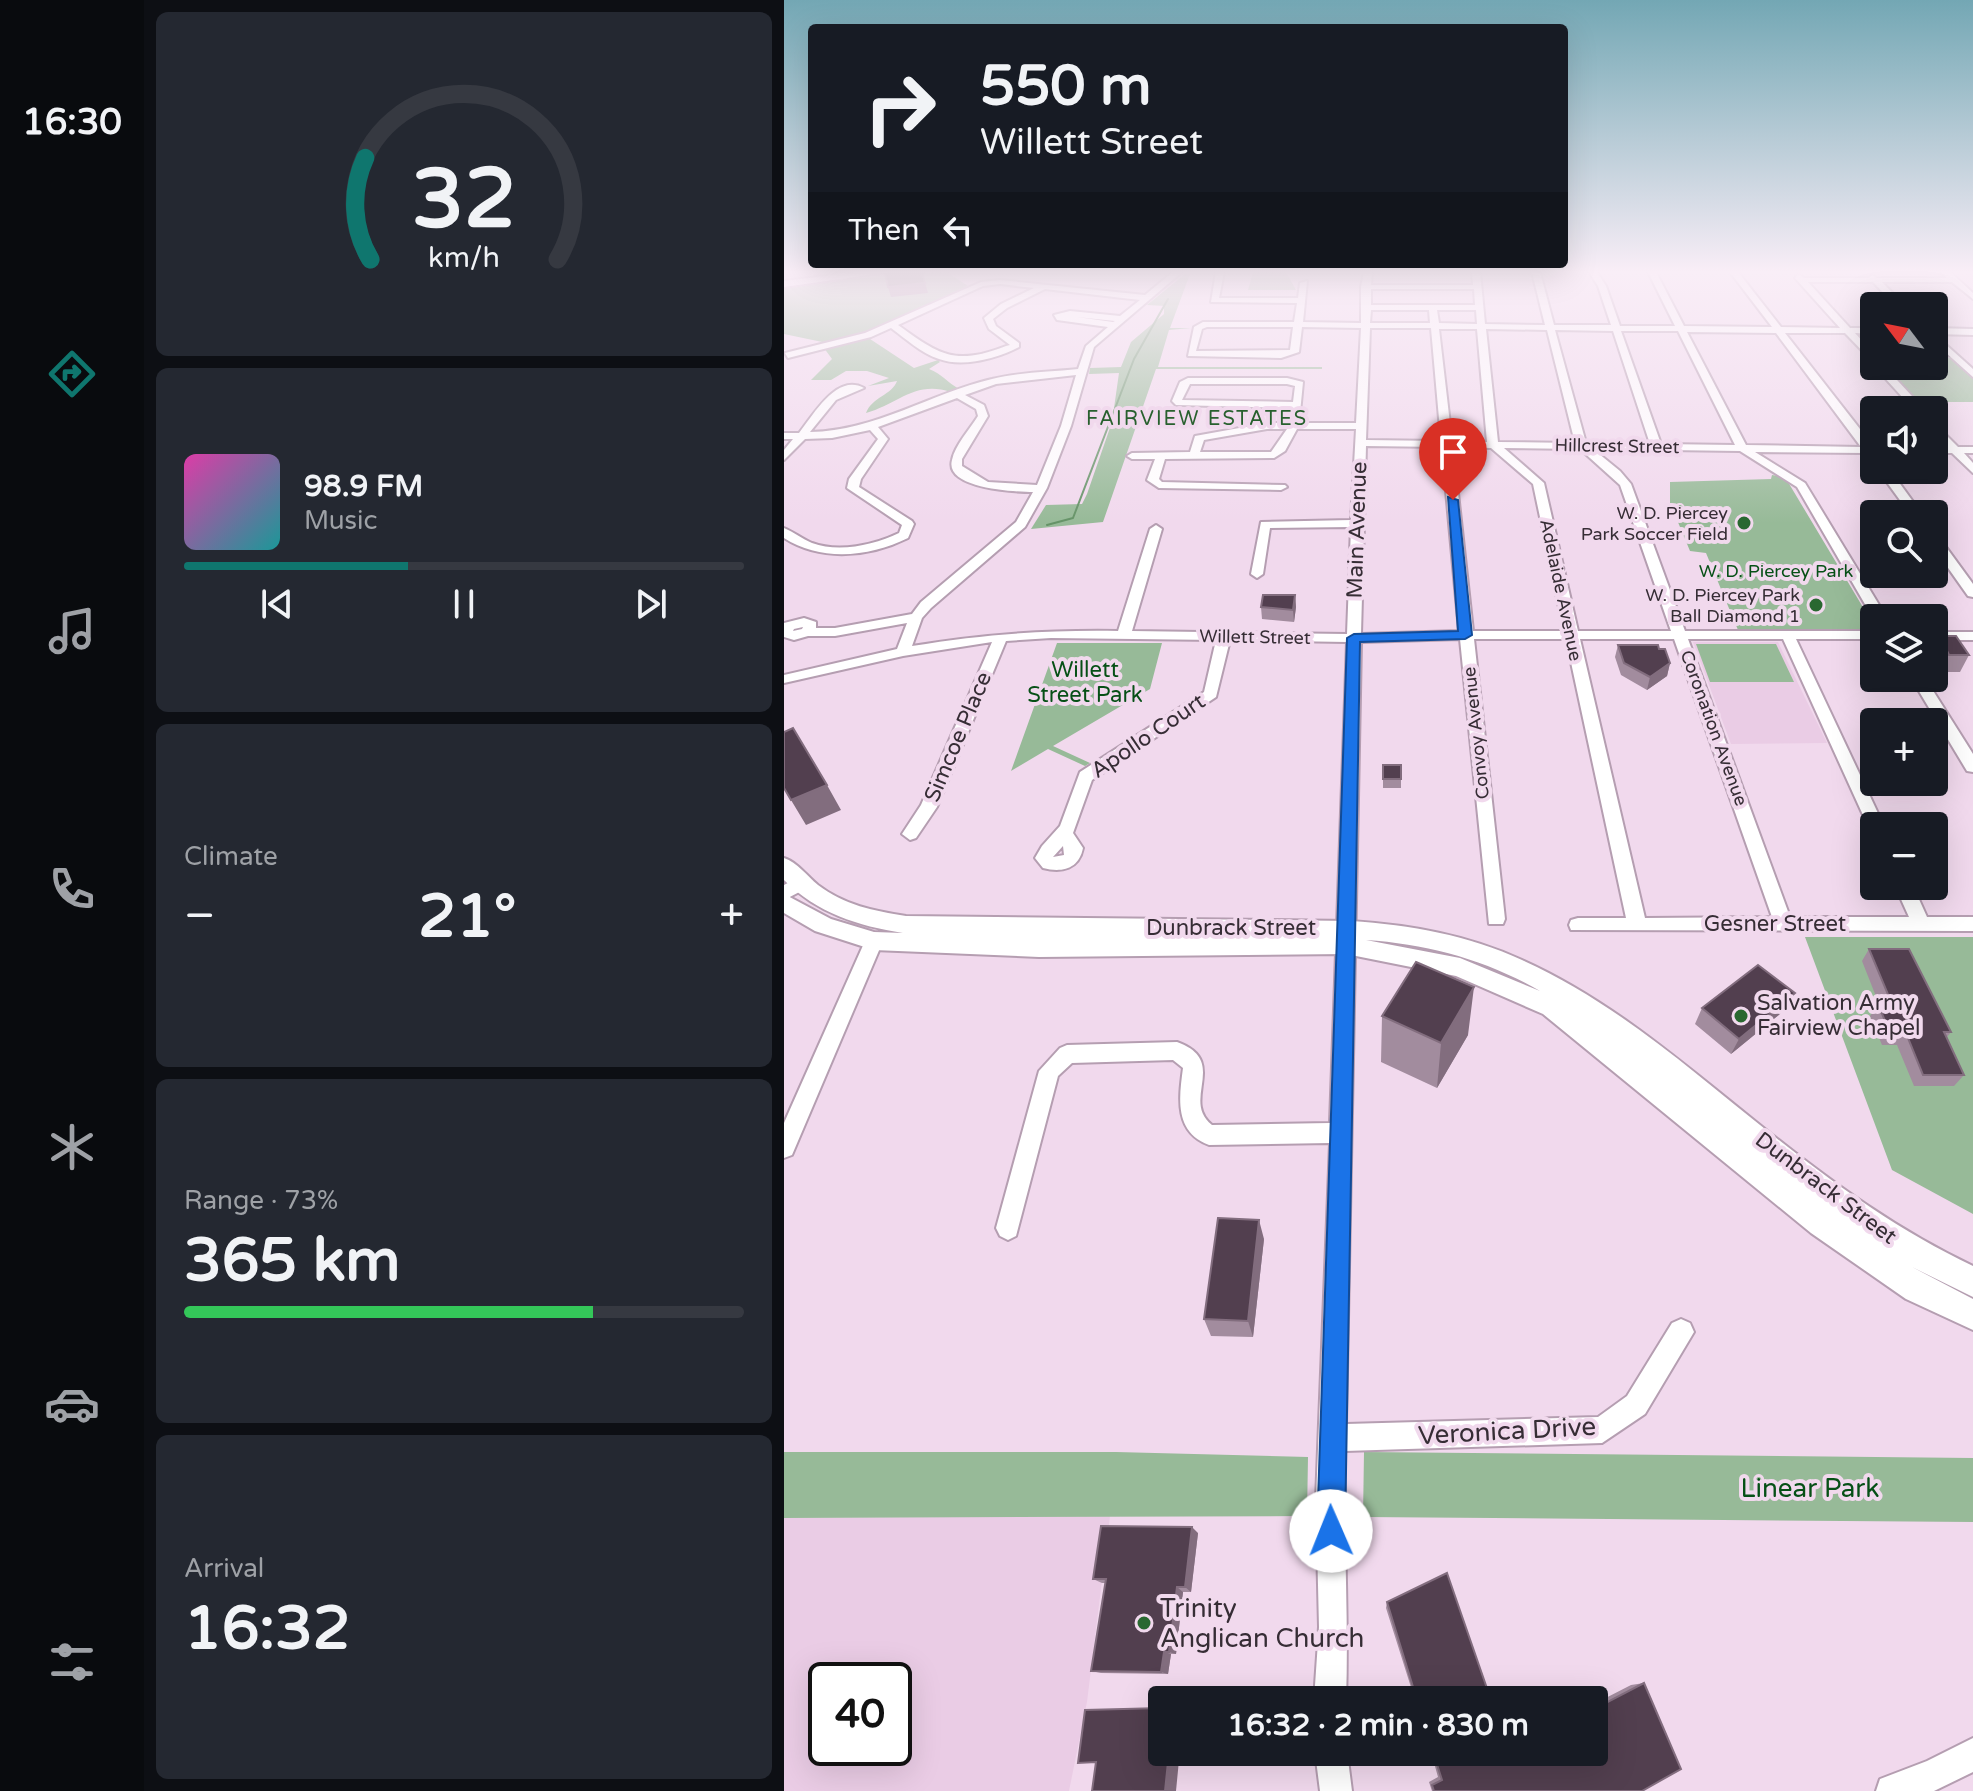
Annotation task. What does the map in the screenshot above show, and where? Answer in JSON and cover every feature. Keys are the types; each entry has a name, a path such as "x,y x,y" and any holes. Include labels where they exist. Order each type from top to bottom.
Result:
{"main road":[{"name":"Dunbrack Street","path":"784,866 793,888 842,910 920,927 1227,930 1429,939 1494,958 1545,980 1578,999 1848,1210 1932,1264 1973,1282"},
{"name":"Dunbrack Street","path":"784,902 823,925 874,941 1039,948 1346,936 1460,967 1552,1007 1821,1223 1917,1288 1973,1315"}],"street":[{"path":"939,356 962,358 976,356"},
{"path":"903,652 916,617 955,579 1010,537 1021,524 1041,488 1066,426 1087,356"},
{"name":"Main Avenue","path":"1331,1686 1334,1627 1330,1500 1357,523 1364,356"},
{"name":"Convoy Avenue","path":"1437,356 1496,919"},
{"path":"1484,356 1493,444"},
{"path":"1558,356 1581,445"},
{"path":"1624,356 1656,446"},
{"path":"1695,356 1742,448 1801,485 1872,604"},
{"path":"1799,356 1860,435"},
{"path":"1955,356 1973,374"},
{"path":"784,436 832,435 873,427 955,393 1008,378 1081,372"},
{"path":"1892,380 1907,396"},
{"path":"1132,456 1276,454 1293,427 1300,384 1287,381 1188,381 1183,384 1177,401 1185,404 1296,405"},
{"path":"955,393 980,407 983,416 957,459 961,472 993,487 1041,488"},
{"path":"784,457 834,398"},
{"path":"1194,456 1199,438 1203,436 1256,427 1361,426"},
{"path":"784,532 806,546 826,549 872,547 904,535 908,524 903,519 853,488 855,479 883,439 873,427"},
{"path":"1948,441 1973,470"},
{"name":"Hillcrest Street","path":"1361,443 1860,452"},
{"name":"Adelaide Avenue","path":"1493,444 1538,483 1637,924"},
{"name":"Coronation Avenue","path":"1581,445 1625,484 1784,925"},
{"path":"1948,450 1973,450"},
{"path":"1161,456 1153,480 1159,485 1281,487"},
{"path":"1246,485 1251,456"},
{"path":"1257,574 1265,525 1357,523"},
{"path":"1124,635 1156,529"},
{"path":"1948,558 1973,593"},
{"path":"807,632 835,632 916,617"},
{"name":"Willett Street","path":"784,679 903,652 1001,637 1860,635"},
{"path":"1788,636 1870,812"},
{"path":"1948,636 1973,636"},
{"name":"Simcoe Place","path":"910,834 929,807 1001,637"},
{"name":"Apollo Court","path":"1065,834 1086,776 1211,694 1224,637"},
{"path":"1927,692 1973,767"},
{"path":"1910,900 1921,924"},
{"name":"Gesner Street","path":"1578,925 1973,924"},
{"path":"784,1148 874,941"},
{"path":"1008,1228 1049,1071 1067,1054 1177,1051 1188,1057 1194,1064 1189,1116 1195,1126 1209,1135 1340,1133"},
{"name":"Veronica Drive","path":"1333,1438 1602,1430 1636,1405 1681,1332"},
{"path":"1892,1791 1936,1774 1973,1754"},
{"path":"1333,1766 1336,1791"}],"shaded area":[{"path":"1693,642 1778,642 1827,743 1731,744"},
{"path":"1110,1516 1087,1702 1069,1791 784,1791 784,1518"}],"green space":[{"path":"830,356 895,356 914,368 938,360 940,362 929,369 959,389 951,392 938,389 917,391 866,413 897,381 868,386 889,378 867,371 846,371 831,380 811,380 832,359"},
{"path":"1126,356 1161,356 1158,367 1322,369 1156,369 1103,522 1031,529 1046,505 1082,504 1112,422 1119,373 1089,374 1090,368 1121,367"},
{"path":"1948,356 1973,379 1973,402 1948,402 1948,396 1913,396 1898,380 1948,380"},
{"name":"W. D. Piercey Park","path":"1772,475 1785,477 1861,604 1860,630 1738,630 1706,553 1690,551 1670,503 1670,482 1771,479"},
{"name":"Willett Street Park","path":"1057,643 1162,643 1150,689 1053,746 1090,763 1085,766 1048,749 1011,771"},
{"path":"1696,644 1776,644 1794,682 1710,682"},
{"path":"1805,937 1973,937 1973,1214 1892,1170"},
{"path":"784,1452 1116,1452 1308,1457 1307,1516 784,1518"},
{"name":"Linear Park","path":"1364,1452 1973,1458 1973,1522 1363,1517"}],"building":[{"path":"1263,595 1295,595 1293,610 1261,607"},
{"path":"1948,636 1956,636 1969,655 1949,655"},
{"path":"1618,645 1658,645 1659,649 1665,649 1670,663 1650,677 1624,663"},
{"path":"793,728 827,785 791,800 784,788 784,732"},
{"path":"1383,765 1401,765 1401,779 1383,779"},
{"path":"1869,949 1909,949 1951,1032 1944,1032 1964,1075 1923,1075 1906,1033 1890,1033 1878,1004 1892,1004"},
{"path":"1416,962 1474,987 1441,1043 1382,1016"},
{"name":"Salvation Army Fairview Chapel","path":"1758,965 1795,993 1739,1039 1702,1008"},
{"path":"1218,1218 1259,1220 1248,1321 1204,1319"},
{"name":"Trinity Anglican Church","path":"1101,1526 1192,1527 1185,1587 1177,1587 1169,1652 1164,1652 1161,1672 1091,1671 1106,1579 1093,1579"},
{"path":"1447,1573 1486,1686 1413,1686 1387,1602"},
{"path":"1644,1683 1681,1769 1642,1791 1434,1791 1432,1785 1442,1780 1438,1766 1608,1766 1608,1702"},
{"path":"1148,1708 1148,1766 1168,1766 1165,1791 1092,1791 1096,1762 1078,1763 1085,1710"}],"waterway":[{"path":"1047,525 1073,518 1136,356"}],"place":[{"name":"W. D. Piercey Park Soccer Field","path":"1744,523"},
{"name":"W. D. Piercey Park Ball Diamond 1","path":"1816,605"},
{"name":"Salvation Army Fairview Chapel","path":"1741,1016"},
{"name":"Trinity Anglican Church","path":"1144,1623"}],"district":[{"name":"FAIRVIEW ESTATES","path":"1197,419"}],"route":[{"path":"1331,1531 1354,638 1465,635 1453,500"}]}
